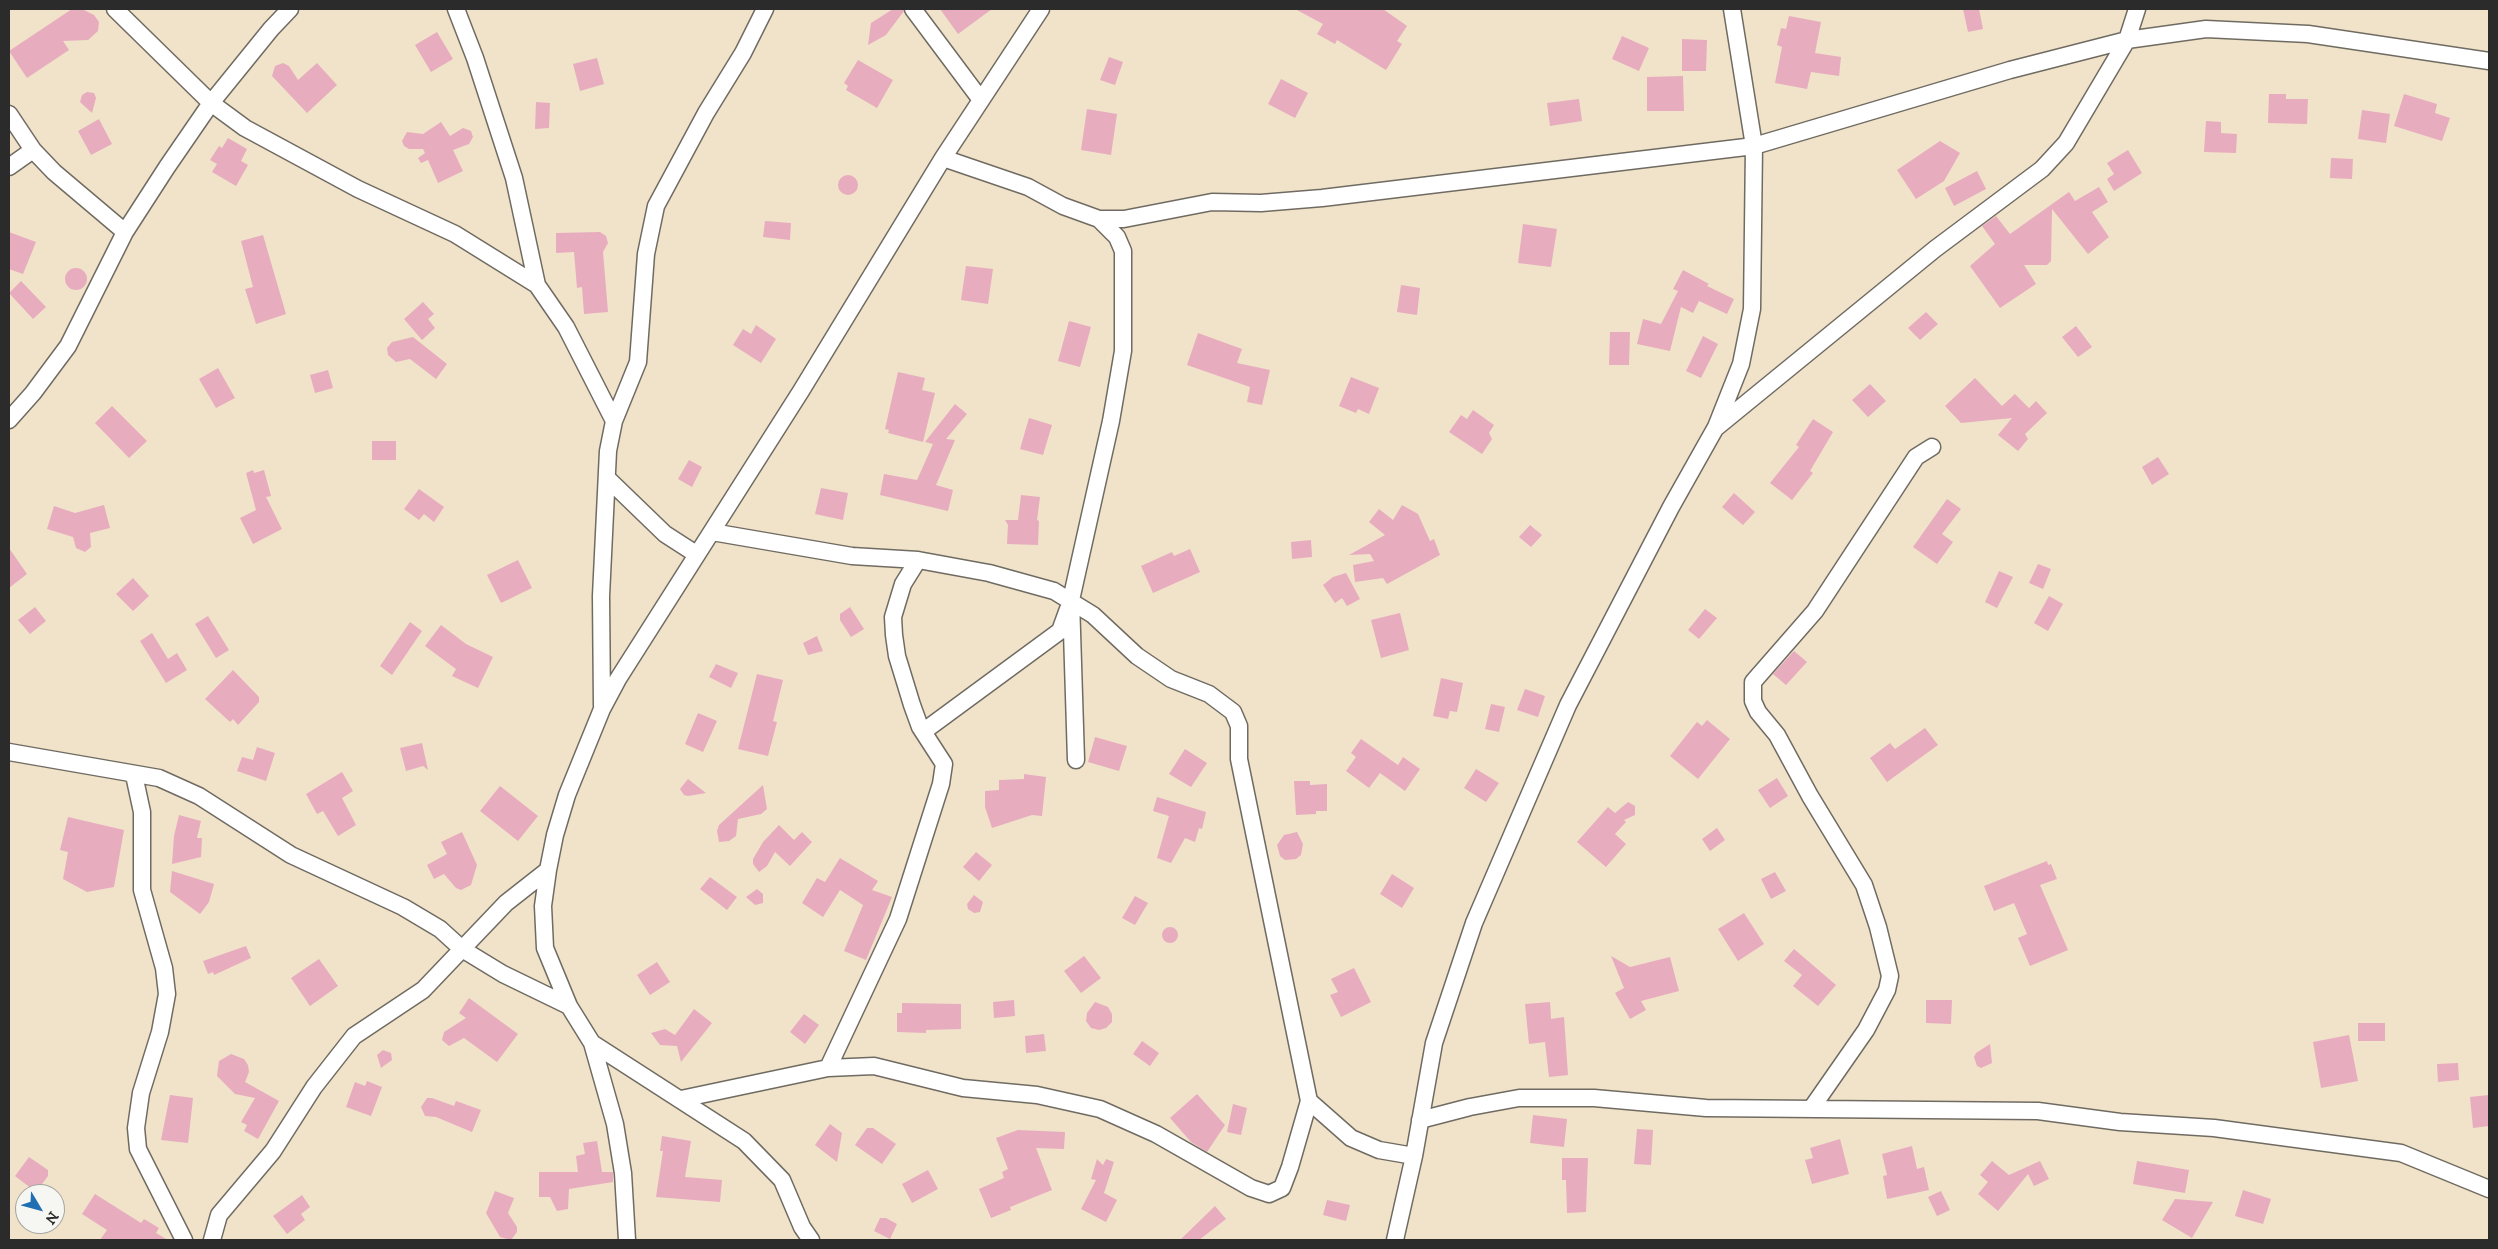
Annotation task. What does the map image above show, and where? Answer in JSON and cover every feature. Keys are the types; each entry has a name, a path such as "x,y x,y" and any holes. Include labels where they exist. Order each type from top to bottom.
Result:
{"street":[{"path":"115,9 211,103 245,128 358,189 455,234 537,285"},
{"path":"9,420 33,393 68,346 125,232 211,103 271,29 290,9"},
{"path":"456,9 475,58 514,178 537,285 566,327 614,421"},
{"path":"602,709 601,596 608,451 614,421 638,362 646,254 656,206 706,113 743,53 765,9"},
{"path":"914,9 981,100"},
{"path":"627,1240 623,1173 615,1124 592,1043 570,1006 544,948 543,906 548,870 555,835 567,796 602,709 618,679 696,554 712,532 943,158 1040,9"},
{"path":"1395,1240 1414,1156 1434,1043 1474,923 1568,705 1671,507 1716,427 1740,364 1752,309 1754,146 1732,9"},
{"path":"1716,427 1935,249 2042,169 2066,143 2127,40 2138,9"},
{"path":"943,158 1028,187 1062,206 1100,219 1124,219 1212,202 1261,203 1322,198 1754,146 2010,70 2127,40 2206,29 2308,34 2489,61"},
{"path":"9,114 32,150 54,172 125,232"},
{"path":"9,167 32,150"},
{"path":"924,731 1060,631 1071,600 1111,421 1123,351 1123,250 1117,238 1100,219"},
{"path":"1811,1109 1866,1030 1887,990 1890,976 1878,927 1864,885 1810,796 1777,735 1758,712 1753,701 1753,682 1815,611 1916,456 1932,447"},
{"path":"607,478 665,534 696,554"},
{"path":"681,1099 828,1068 874,1066 963,1088 1037,1095 1100,1109 1156,1134 1251,1188 1269,1194 1282,1188 1290,1167 1308,1101 1239,759 1239,726 1233,712 1209,694 1171,679 1144,660 1093,615 1054,591 989,573 918,560 852,556 712,532"},
{"path":"828,1068 898,919 940,784 944,764 924,731 912,705 897,656 892,617 903,584 918,560"},
{"path":"1071,600 1076,760"},
{"path":"9,752 159,778 199,796 290,855 403,907 440,928 462,949 503,974 570,1006"},
{"path":"134,775 142,812 142,890 164,968 167,994 160,1032 141,1093 136,1128 138,1148 184,1240"},
{"path":"212,1240 219,1215 273,1151 314,1088 354,1036 380,1016 423,990 506,903 548,870"},
{"path":"592,1043 744,1141 782,1180 802,1227 811,1240"},
{"path":"1420,1120 1470,1106 1519,1098 1594,1098 1706,1108 2038,1111 2120,1122 2214,1128 2401,1153 2489,1189"},
{"path":"1308,1101 1351,1138 1379,1150 1414,1156"}],"building":[{"path":"72,9 82,9 94,15 99,22 98,31 88,40 63,41 69,50 27,78 9,51"},
{"path":"893,9 903,9 904,11 886,35 868,45 871,23"},
{"path":"940,9 992,9 958,34"},
{"path":"1295,9 1383,9 1407,26 1397,41 1402,44 1386,70 1337,40 1335,44 1317,34 1323,24"},
{"path":"1963,9 1979,9 1983,29 1968,32"},
{"path":"1789,16 1821,22 1815,53 1841,57 1839,76 1811,72 1807,89 1775,83 1782,47 1777,45 1781,28 1786,29"},
{"path":"437,32 453,59 431,72 415,45"},
{"path":"1622,36 1649,48 1639,71 1612,59"},
{"path":"1682,39 1707,40 1706,71 1682,71"},
{"path":"1109,57 1123,62 1115,85 1100,80"},
{"path":"597,58 604,84 580,91 573,64"},
{"path":"858,60 893,80 877,108 846,90 848,86 844,83"},
{"path":"283,63 289,66 298,80 317,63 337,85 307,113 272,76 275,66"},
{"path":"1683,76 1684,111 1647,111 1647,77"},
{"path":"1281,79 1308,93 1295,118 1268,104"},
{"path":"87,92 94,93 96,98 92,113 80,102 82,95"},
{"path":"2269,94 2286,94 2286,99 2308,99 2307,124 2268,123"},
{"path":"2404,94 2437,104 2435,113 2450,118 2442,141 2394,126"},
{"path":"1579,99 1582,121 1550,126 1547,103"},
{"path":"536,102 550,103 549,128 535,129"},
{"path":"1087,109 1117,114 1111,155 1081,150"},
{"path":"2362,110 2390,114 2386,143 2358,139"},
{"path":"99,119 112,144 91,155 78,131"},
{"path":"2206,121 2221,122 2221,133 2237,134 2236,153 2204,152"},
{"path":"441,122 450,136 463,128 471,131 473,137 469,144 453,150 463,171 438,183 428,160 421,163 418,158 425,153 423,149 409,149 404,146 402,141 407,132 423,134"},
{"path":"228,138 247,149 241,161 248,165 236,186 212,172 217,164 210,160 219,146 222,148"},
{"path":"1940,141 1960,153 1944,181 1916,199 1897,170"},
{"path":"2128,150 2142,173 2114,191 2107,179 2114,174 2107,163"},
{"path":"2331,158 2353,159 2352,179 2330,178"},
{"path":"1977,171 1986,189 1954,206 1945,188"},
{"path":"848,175 855,178 858,185 855,192 848,195 841,192 838,185 841,178"},
{"path":"2099,187 2108,202 2092,212 2109,237 2088,254 2052,209 2051,261 2047,265 2024,265 2036,284 2000,308 1970,266 1995,244 1982,226 1996,216 2010,234 2069,192 2075,201"},
{"path":"765,221 791,223 790,240 763,237"},
{"path":"1523,224 1557,229 1551,267 1518,263"},
{"path":"9,232 36,242 23,274 9,269"},
{"path":"600,232 606,236 608,243 603,252 608,312 584,314 582,287 577,288 574,252 556,253 556,233"},
{"path":"263,235 286,314 256,324 245,289 253,287 241,241"},
{"path":"966,266 993,269 988,304 961,300"},
{"path":"76,268 84,271 87,279 84,287 76,290 68,287 65,279 68,271"},
{"path":"1683,270 1709,284 1707,286 1734,299 1727,314 1699,301 1693,313 1681,307 1670,351 1637,344 1643,319 1661,324 1678,291 1673,289"},
{"path":"21,281 46,307 33,319 9,293"},
{"path":"1401,285 1420,288 1417,315 1397,312"},
{"path":"423,302 434,314 428,319 435,328 422,340 404,319"},
{"path":"1926,312 1938,324 1920,340 1908,328"},
{"path":"1069,321 1091,327 1080,367 1058,361"},
{"path":"756,325 776,339 761,363 733,345 743,329 751,334"},
{"path":"2076,326 2092,347 2078,357 2062,337"},
{"path":"1610,332 1630,332 1629,365 1609,365"},
{"path":"1198,333 1242,349 1237,363 1270,370 1262,405 1247,402 1250,387 1187,365"},
{"path":"1703,336 1718,344 1701,378 1686,371"},
{"path":"413,337 447,364 436,379 410,359 396,362 388,355 387,348 392,342"},
{"path":"218,368 235,398 216,408 199,379"},
{"path":"328,370 333,388 315,393 310,375"},
{"path":"898,372 925,378 922,390 935,393 923,442 888,433 889,430 885,429"},
{"path":"1351,377 1379,388 1369,414 1358,409 1356,413 1339,406"},
{"path":"1975,378 2002,406 2015,394 2029,408 2036,401 2047,413 2025,434 2028,439 2018,451 1998,435 2012,418 1961,423 1945,406"},
{"path":"1870,384 1886,401 1868,417 1852,400"},
{"path":"955,404 967,414 946,439 955,440 936,485 953,490 948,511 880,495 884,474 917,480 933,444 925,442"},
{"path":"112,406 147,441 129,458 95,423"},
{"path":"1473,410 1494,425 1489,433 1492,439 1482,454 1449,432 1461,415 1467,419"},
{"path":"1029,418 1052,425 1043,455 1020,449"},
{"path":"1813,419 1833,432 1810,471 1813,473 1792,500 1770,483 1799,447 1796,445"},
{"path":"372,441 396,441 396,460 372,460"},
{"path":"2158,457 2169,474 2152,485 2142,467"},
{"path":"689,460 702,467 692,487 678,479"},
{"path":"253,470 254,473 264,470 271,496 266,497 282,529 253,544 240,518 256,510 246,473"},
{"path":"821,488 848,493 843,520 815,514"},
{"path":"419,489 444,507 434,522 424,514 419,520 404,509"},
{"path":"1734,493 1755,512 1743,525 1722,507"},
{"path":"1021,495 1040,497 1037,520 1039,521 1038,545 1007,544 1008,525 1005,520 1018,520"},
{"path":"1947,499 1961,509 1942,534 1953,542 1937,564 1913,547"},
{"path":"104,505 110,528 90,533 91,547 85,552 76,548 73,537 47,529 54,506 75,513"},
{"path":"1402,505 1418,514 1430,541 1434,539 1440,555 1387,584 1383,578 1355,582 1353,565 1374,561 1370,554 1349,555 1385,535 1369,522 1379,509 1393,520"},
{"path":"1530,525 1542,535 1531,547 1519,537"},
{"path":"1311,540 1312,557 1292,559 1291,542"},
{"path":"9,548 27,574 9,588"},
{"path":"1190,549 1200,572 1153,593 1141,566 1172,552 1174,556"},
{"path":"518,560 532,588 501,603 487,575"},
{"path":"2038,564 2051,569 2043,589 2029,583"},
{"path":"1999,571 2013,577 1997,608 1985,602"},
{"path":"1346,573 1360,599 1347,606 1342,598 1335,603 1323,585 1333,577"},
{"path":"133,578 149,596 133,611 116,594"},
{"path":"2049,596 2063,604 2048,631 2034,623"},
{"path":"35,607 46,621 30,634 18,620"},
{"path":"850,607 864,629 851,637 840,620 840,614"},
{"path":"1705,609 1717,618 1699,639 1688,630"},
{"path":"1400,613 1409,650 1381,658 1371,620"},
{"path":"208,616 229,650 216,658 195,624"},
{"path":"410,622 422,631 392,675 380,666"},
{"path":"441,625 466,644 493,657 478,688 452,676 456,669 425,646"},
{"path":"152,633 168,659 177,653 187,670 166,683 140,641"},
{"path":"817,636 823,651 808,655 803,643"},
{"path":"1794,651 1807,662 1786,685 1773,674"},
{"path":"716,664 738,673 731,688 709,677"},
{"path":"233,670 259,697 259,702 238,725 233,719 230,722 205,699"},
{"path":"757,674 783,680 773,721 777,722 768,756 738,749"},
{"path":"1441,678 1463,683 1457,712 1450,711 1448,719 1433,716"},
{"path":"1525,689 1545,696 1538,717 1517,710"},
{"path":"1491,704 1505,707 1499,732 1485,729"},
{"path":"698,713 717,721 703,752 685,744"},
{"path":"1707,720 1730,739 1698,779 1670,756 1697,722 1702,726"},
{"path":"1925,728 1938,745 1887,782 1870,758 1890,743 1895,749"},
{"path":"1095,737 1127,746 1119,771 1088,762"},
{"path":"1361,739 1398,765 1403,757 1420,769 1405,791 1380,773 1369,788 1346,771 1356,757 1351,753"},
{"path":"422,743 428,770 423,766 406,771 400,748"},
{"path":"257,747 275,753 266,781 237,771 242,757 253,760"},
{"path":"1185,749 1207,763 1191,787 1169,774"},
{"path":"1476,769 1499,783 1486,802 1464,788"},
{"path":"342,772 353,791 342,798 356,825 338,836 323,811 317,814 306,794"},
{"path":"1024,774 1046,777 1042,816 1032,815 992,828 985,807 985,791 999,790 999,780 1024,779"},
{"path":"1777,778 1788,796 1770,808 1758,790"},
{"path":"688,779 706,793 684,795 680,789"},
{"path":"1294,781 1310,781 1310,785 1327,784 1327,811 1316,811 1316,814 1296,815"},
{"path":"763,785 767,809 761,814 738,819 736,836 729,841 719,842 717,831 719,825"},
{"path":"500,786 538,816 518,841 480,811"},
{"path":"1157,797 1206,812 1202,829 1199,828 1195,842 1185,838 1171,863 1157,858 1169,816 1153,811"},
{"path":"1628,802 1635,806 1635,815 1624,820 1626,822 1615,834 1626,844 1606,867 1577,842 1608,807 1615,813"},
{"path":"179,815 201,821 197,838 202,838 201,857 172,864 174,836"},
{"path":"68,817 124,830 114,887 87,892 63,879 68,852 60,850"},
{"path":"779,825 794,840 802,832 812,842 790,866 775,852 767,866 759,872 753,864 753,859 763,842"},
{"path":"1717,828 1725,840 1710,851 1702,839"},
{"path":"462,832 477,865 471,885 461,890 456,888 444,874 434,879 427,865 447,854 441,842"},
{"path":"1297,832 1303,844 1301,855 1296,859 1285,860 1280,856 1277,845 1284,835"},
{"path":"976,852 992,865 979,881 963,867"},
{"path":"840,858 878,881 872,890 892,897 866,960 844,951 863,905 840,890 823,917 802,903 817,878 825,882"},
{"path":"2047,861 2048,865 2051,864 2057,879 2040,885 2068,950 2030,966 2018,938 2027,934 2014,903 1994,911 1984,886"},
{"path":"172,871 214,884 209,902 200,914 170,892"},
{"path":"1775,872 1786,891 1771,899 1761,879"},
{"path":"1392,874 1414,888 1402,908 1380,894"},
{"path":"710,877 737,897 727,910 700,889"},
{"path":"757,889 763,894 763,903 755,905 746,897"},
{"path":"974,895 983,902 980,912 974,913 968,909 967,904"},
{"path":"1135,896 1148,903 1135,925 1122,918"},
{"path":"1744,913 1764,944 1738,961 1718,929"},
{"path":"1167,927 1173,927 1178,932 1176,941 1167,943 1162,938 1162,932"},
{"path":"246,946 251,958 214,975 213,972 208,974 203,961"},
{"path":"1794,949 1836,985 1818,1006 1793,986 1802,975 1784,961"},
{"path":"1084,956 1101,978 1081,993 1064,971"},
{"path":"1611,956 1630,967 1670,957 1679,991 1641,1001 1646,1010 1630,1019 1615,993 1624,988"},
{"path":"319,959 338,986 310,1006 291,978"},
{"path":"657,962 670,982 650,995 637,975"},
{"path":"1354,968 1371,1002 1341,1017 1330,995 1338,992 1331,979"},
{"path":"469,998 518,1034 497,1062 464,1038 449,1046 442,1040 444,1032 466,1018 459,1013"},
{"path":"1014,1000 1015,1016 994,1018 993,1002"},
{"path":"1926,1000 1952,1000 1951,1024 1926,1023"},
{"path":"1095,1002 1108,1007 1112,1014 1112,1022 1106,1028 1099,1030 1091,1028 1086,1021 1087,1013"},
{"path":"1550,1002 1551,1019 1564,1017 1568,1075 1549,1077 1545,1042 1529,1044 1525,1004"},
{"path":"902,1003 961,1004 961,1029 926,1030 926,1033 897,1032 897,1013 902,1013"},
{"path":"694,1009 712,1023 681,1062 677,1046 660,1045 651,1033 665,1029 675,1035"},
{"path":"804,1014 819,1025 805,1044 790,1032"},
{"path":"2358,1023 2385,1023 2385,1041 2358,1041"},
{"path":"1044,1034 1046,1051 1026,1053 1025,1036"},
{"path":"2349,1035 2358,1081 2321,1088 2313,1042"},
{"path":"1142,1041 1159,1053 1150,1066 1133,1054"},
{"path":"1990,1044 1992,1063 1981,1068 1977,1066 1974,1057 1976,1053"},
{"path":"383,1050 391,1053 392,1060 381,1068 377,1055"},
{"path":"231,1054 244,1059 248,1065 249,1072 245,1082 279,1101 258,1139 244,1131 247,1125 241,1122 255,1098 235,1094 217,1076 219,1061"},
{"path":"2458,1063 2459,1080 2438,1082 2437,1064"},
{"path":"367,1081 382,1087 371,1116 346,1107 355,1082 365,1086"},
{"path":"1197,1094 1225,1125 1207,1152 1191,1142 1170,1118"},
{"path":"170,1095 193,1098 188,1143 161,1140"},
{"path":"2489,1095 2489,1126 2473,1128 2470,1097"},
{"path":"427,1098 454,1106 456,1101 481,1110 472,1132 436,1117 425,1116 421,1107"},
{"path":"1233,1104 1247,1108 1241,1135 1227,1132"},
{"path":"1533,1115 1567,1119 1564,1147 1530,1143"},
{"path":"830,1124 842,1133 837,1162 815,1145"},
{"path":"867,1128 873,1128 896,1144 882,1164 855,1145"},
{"path":"1637,1129 1653,1130 1651,1165 1634,1164"},
{"path":"1018,1130 1065,1132 1064,1149 1036,1148 1052,1190 1010,1207 1011,1210 991,1218 979,1189 1004,1178 1002,1172 1008,1169 996,1138"},
{"path":"662,1136 691,1141 685,1177 722,1180 720,1202 656,1197 663,1151 660,1151"},
{"path":"1840,1139 1849,1174 1812,1184 1805,1160 1813,1158 1810,1148"},
{"path":"597,1141 602,1172 613,1172 613,1182 569,1189 568,1209 557,1211 550,1197 539,1197 539,1172 578,1172 576,1156 585,1154 583,1143"},
{"path":"1912,1146 1917,1169 1924,1167 1929,1190 1887,1199 1883,1176 1887,1175 1882,1154"},
{"path":"29,1157 48,1170 48,1176 42,1184 26,1184 15,1176"},
{"path":"1562,1158 1588,1158 1586,1212 1567,1213 1566,1180 1562,1180"},
{"path":"1097,1159 1103,1165 1106,1159 1114,1162 1104,1193 1117,1200 1106,1222 1081,1209 1096,1180 1091,1179"},
{"path":"1992,1161 2009,1175 2040,1161 2049,1179 2034,1186 2028,1174 1998,1211 1978,1194 1988,1182 1980,1175"},
{"path":"2137,1161 2189,1170 2185,1193 2133,1184"},
{"path":"928,1170 938,1189 912,1203 902,1184"},
{"path":"2243,1190 2271,1199 2263,1224 2235,1216"},
{"path":"495,1191 514,1198 508,1213 517,1227 517,1232 511,1240 500,1237 486,1213"},
{"path":"1941,1191 1950,1210 1937,1216 1928,1197"},
{"path":"95,1194 141,1223 144,1219 159,1228 156,1233 168,1240 100,1240 107,1230 82,1214"},
{"path":"302,1195 310,1207 301,1214 305,1220 287,1234 273,1216"},
{"path":"2175,1199 2213,1202 2192,1238 2162,1220"},
{"path":"1327,1200 1350,1205 1346,1221 1323,1215"},
{"path":"1215,1206 1226,1219 1199,1240 1180,1240"},
{"path":"880,1218 886,1218 897,1224 890,1239 874,1231"}]}
